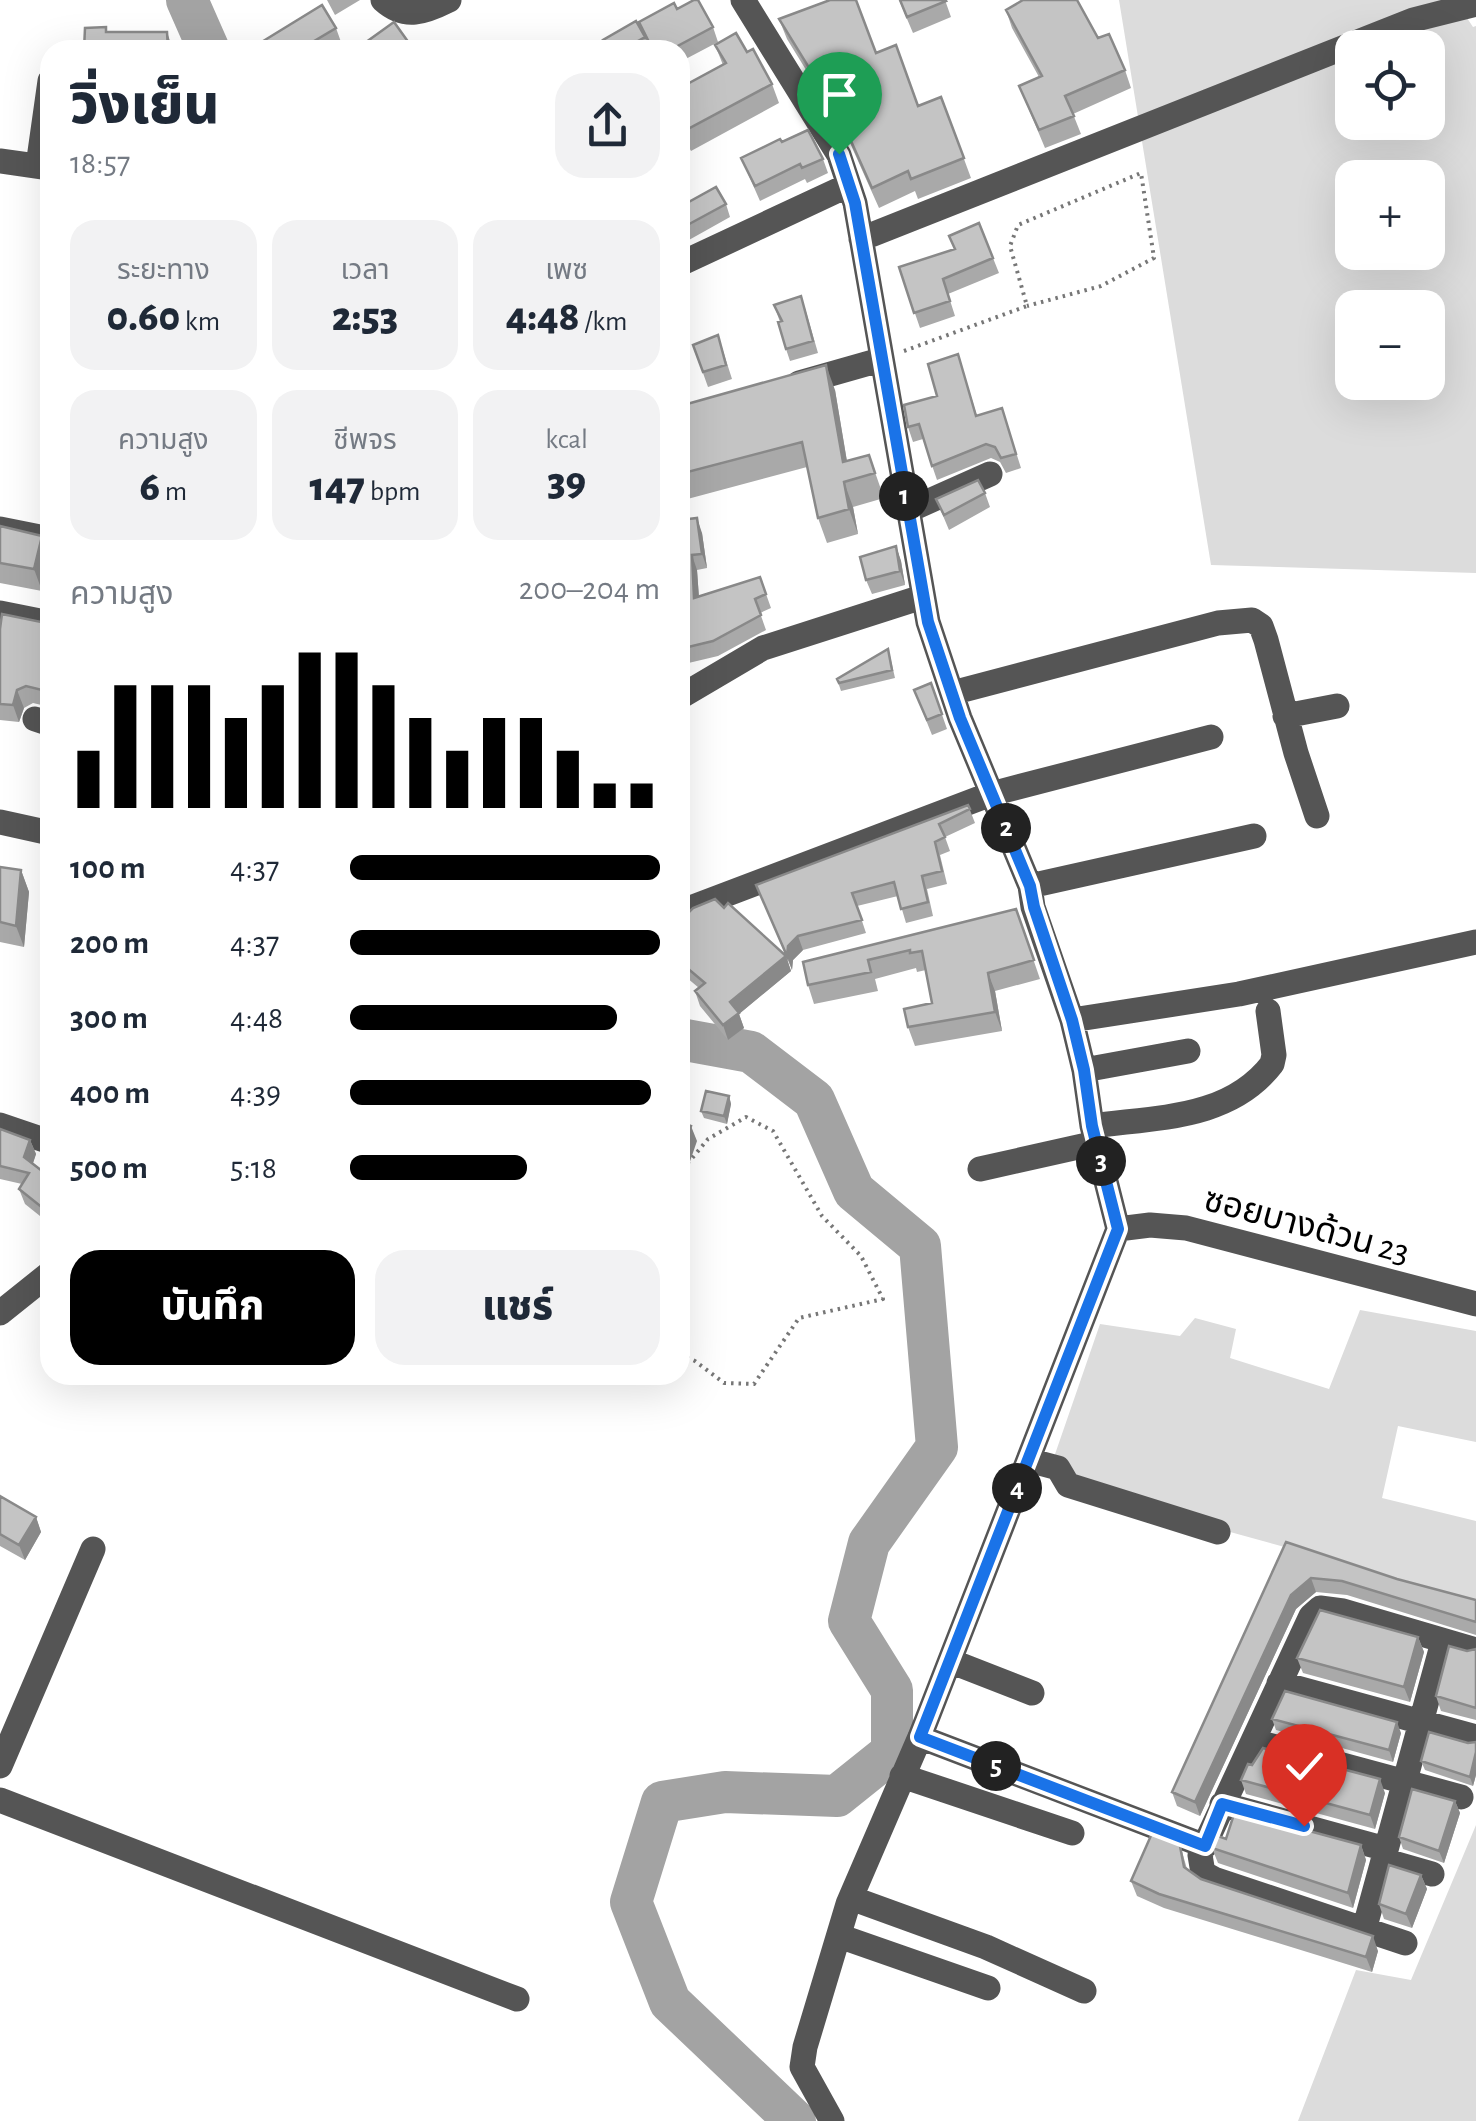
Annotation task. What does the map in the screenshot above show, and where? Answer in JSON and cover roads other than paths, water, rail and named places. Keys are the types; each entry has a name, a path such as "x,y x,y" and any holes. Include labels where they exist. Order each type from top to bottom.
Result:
{"street":[{"path":"383,0 393,9 420,14 449,0"},
{"path":"744,0 771,28 839,154 849,184 925,610 952,693 992,794 1026,902 1072,1020 1094,1134 1118,1229 920,1737 851,1898 802,2067 832,2121"},
{"path":"861,239 1413,20 1476,4"},
{"path":"0,160 40,166"},
{"path":"690,259 849,184"},
{"path":"771,391 880,360"},
{"path":"907,510 990,474"},
{"path":"0,529 40,538"},
{"path":"690,691 763,648 925,610"},
{"path":"0,613 40,622"},
{"path":"952,693 1218,623 1252,620 1261,626 1266,640 1317,816"},
{"path":"1285,716 1337,706"},
{"path":"690,908 992,794 1211,737"},
{"path":"0,822 40,831"},
{"path":"1026,902 1254,836"},
{"path":"1072,1020 1240,994 1476,942"},
{"path":"980,1169 1094,1134 1204,1111 1231,1101 1272,1064 1268,1012"},
{"path":"1084,1070 1188,1051"},
{"path":"0,1125 40,1139"},
{"name":"ซอยบางด้วน 23","path":"1118,1229 1150,1225 1186,1228 1476,1304"},
{"path":"0,1313 40,1281"},
{"path":"1028,1460 1058,1468 1068,1485 1218,1532"},
{"path":"0,1766 93,1548"},
{"path":"1406,1943 1214,1879 1203,1873 1200,1865 1222,1804 1310,1616 1320,1608 1343,1611 1476,1650"},
{"path":"1364,1930 1444,1642"},
{"path":"950,1661 1032,1693"},
{"path":"1279,1683 1476,1737"},
{"path":"920,1737 1205,1846"},
{"path":"1254,1740 1460,1798"},
{"path":"902,1776 1072,1833"},
{"path":"0,1800 517,1999"},
{"path":"1222,1804 1432,1874"},
{"path":"851,1898 986,1947 1084,1990"},
{"path":"839,1936 988,1988"}],"waterway":[{"path":"187,0 205,40"},
{"path":"690,1041 751,1052 814,1100 854,1191 920,1246 937,1447 869,1543 849,1621 892,1690 892,1752 837,1796 725,1792 662,1802 631,1902 670,2002 795,2121"}]}
